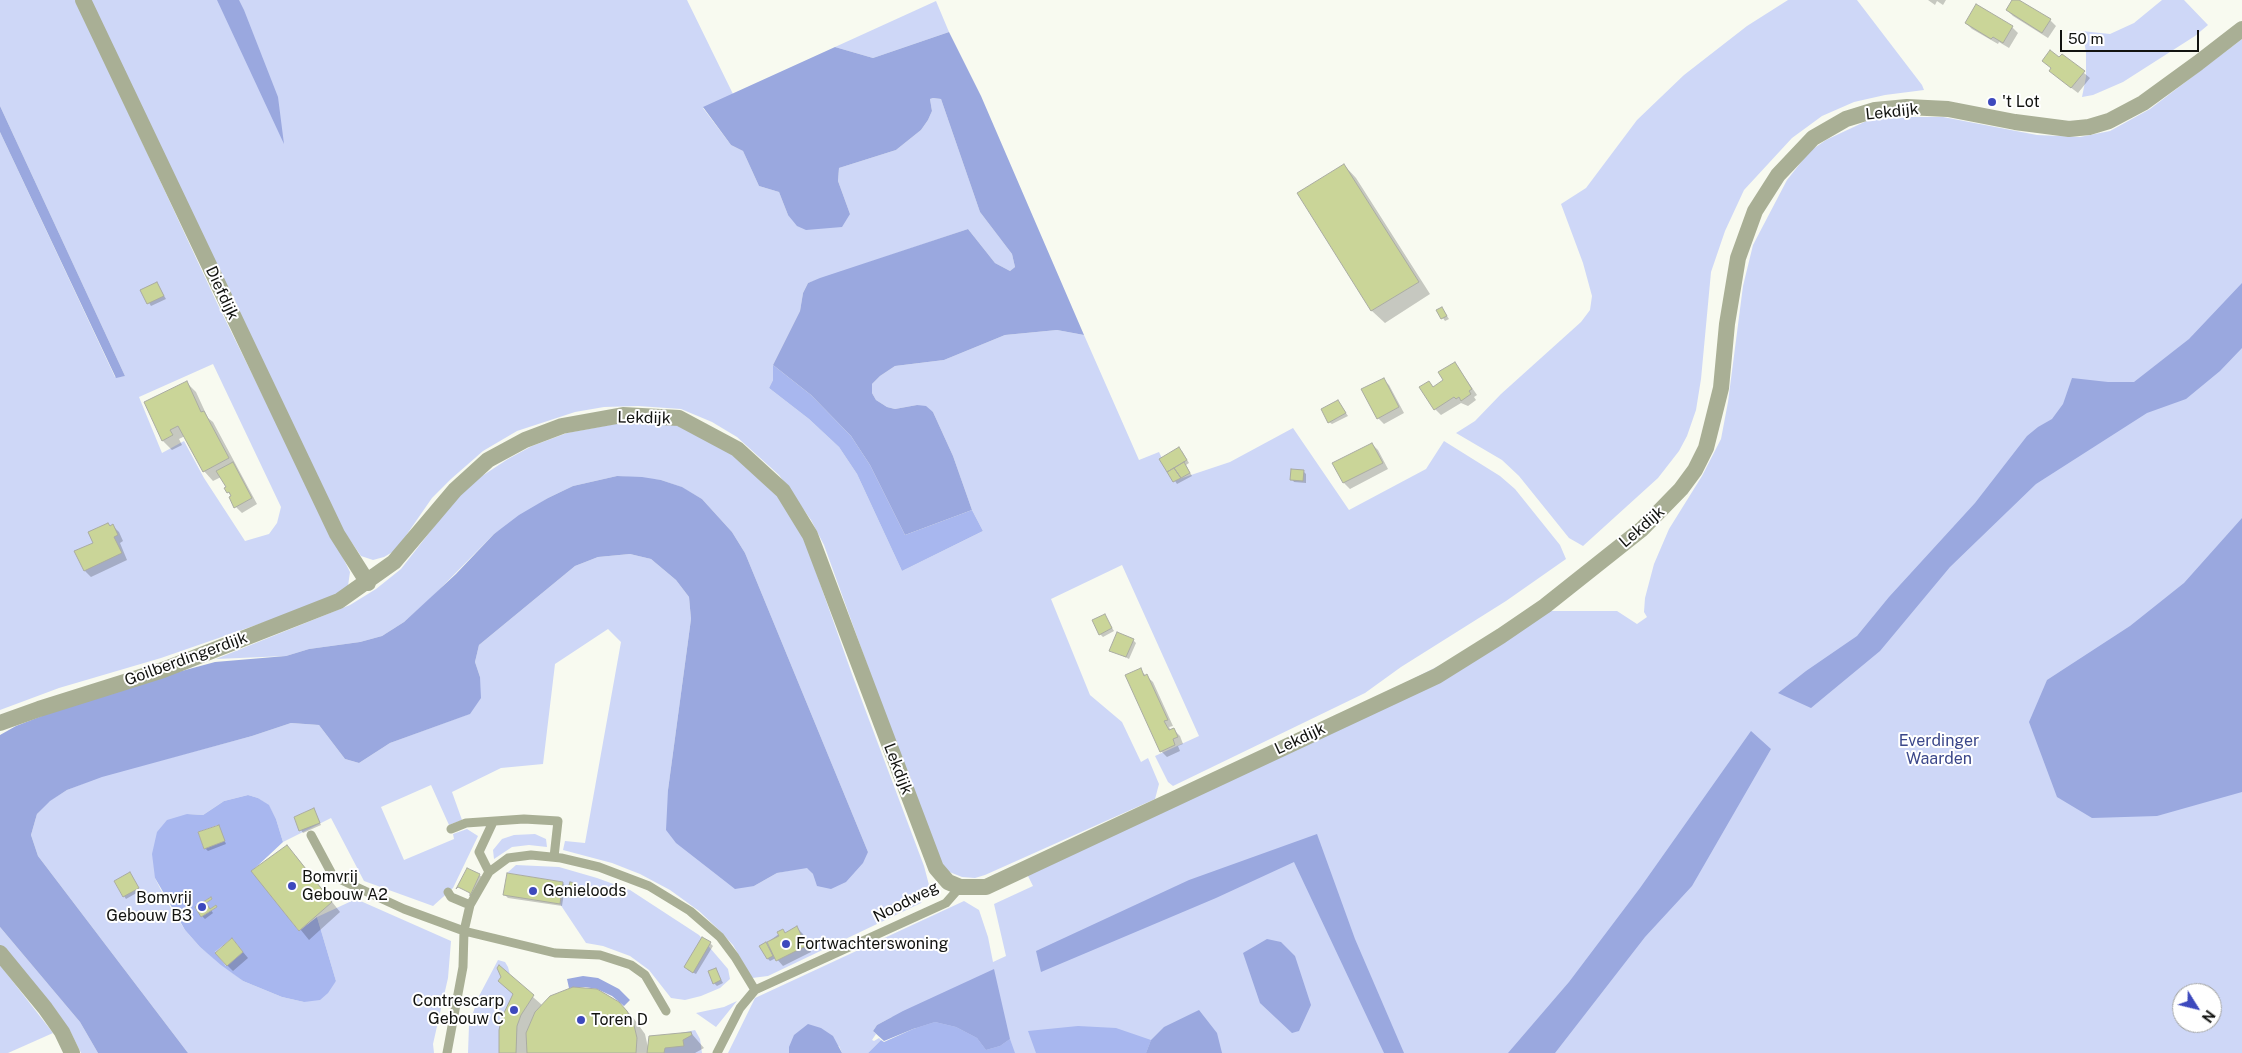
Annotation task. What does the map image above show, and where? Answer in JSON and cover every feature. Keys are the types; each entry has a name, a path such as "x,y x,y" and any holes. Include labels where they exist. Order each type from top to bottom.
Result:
{"street":[{"name":"Diefdijk","path":"83,0 337,534 368,583"},
{"name":"Lekdijk","path":"368,583 394,562 454,490 488,460 525,440 562,426 623,415 679,418 736,448 783,491 810,535 936,868 948,882 960,887 986,887 1437,676 1545,606 1642,529 1681,489 1695,470 1706,448 1721,388 1726,324 1738,258 1755,212 1778,175 1813,138 1846,119 1875,110 1907,107 1948,109 2015,122 2069,129 2089,127 2109,121 2143,103 2242,29"},
{"name":"Goilberdingerdijk","path":"0,723 199,656 339,601 368,583"},
{"path":"0,953 45,1008 62,1032 72,1053"}],"lane":[{"path":"451,830 466,823 524,819 558,821 554,857"},
{"path":"489,872 478,852 493,822"},
{"path":"311,835 333,876 378,898 464,931 555,953 600,955 631,965 645,975 666,1011"},
{"path":"447,1053 463,967 464,931 470,905 489,872 508,858 531,855 554,857 599,867 627,876 649,886 690,911 720,937 735,957 754,990 740,1008 717,1053"},
{"name":"Noodweg","path":"754,990 946,903 960,887"},
{"path":"448,892 451,897 470,905"}],"green space":[{"path":"0,0 76,0 217,303 350,572 348,586 337,597 161,658 59,688 0,710 0,132 115,377 125,376 0,106","holes":["213,364 281,507 277,523 269,534 245,541 204,478 184,441 162,453 139,397"]},
{"path":"91,0 687,0 733,94 703,108 731,145 743,151 759,186 779,192 788,215 850,214 838,181 839,168 896,150 921,130 928,120 932,111 930,99 941,99 980,212 1012,254 1015,267 1010,271 995,263 968,229 808,283 803,293 800,311 773,365 773,380 769,388 809,419 839,447 857,474 902,571 983,531 972,510 953,456 933,412 917,405 895,409 887,407 876,400 872,393 872,384 895,366 944,360 1005,335 1057,330 1084,335 1139,460 1159,452 1173,481 1230,462 1293,428 1349,510 1426,469 1444,441 1500,476 1515,489 1560,545 1566,559 1506,601 1401,667 1365,693 1173,786 1168,782 1155,756 1199,736 1122,565 1051,599 1090,695 1122,722 1141,762 1148,758 1159,784 1155,799 985,875 975,878 962,877 947,871 939,864 824,545 811,520 779,475 737,437 712,422 681,409 638,406 604,407 575,412 517,431 483,451 451,479 432,498 396,550 384,557 373,560 361,556 343,530"},
{"path":"1788,0 1857,0 1924,90 1885,95 1854,102 1822,116 1792,138 1744,190 1725,231 1711,272 1701,379 1696,410 1687,436 1679,451 1658,478 1583,546 1569,538 1519,476 1502,460 1456,433 1475,421 1501,394 1581,322 1590,310 1592,296 1583,263 1561,204 1586,188 1637,120 1684,75 1747,26"},
{"path":"2162,0 2184,0 2208,25 2195,36 2123,82 2093,95 2082,97 2086,77 2086,52 2082,31 2110,34 2134,23"},
{"path":"936,1 949,32 873,58 835,47"},
{"name":"Everdinger Waarden","path":"2242,39 2242,1053 972,1053 892,1017 877,1025 873,1031 876,1034 872,1040 874,1041 879,1038 881,1040 868,1053 842,1053 839,1046 789,1047 789,1053 728,1053 755,998 964,901 979,910 988,937 993,962 1006,956 994,904 1033,886 1027,874 1547,611 1617,611 1637,624 1647,617 1644,612 1645,598 1654,564 1669,529 1702,476 1721,439 1728,402 1743,286 1753,245 1787,180 1810,151 1826,140 1875,117 1943,117 2037,135 2080,137 2110,131 2150,109"},
{"path":"631,421 661,422 688,428 735,454 775,491 805,541 853,677 924,866 929,885 921,903 768,976 752,978 733,945 699,911 670,890 640,874 612,863 563,850 565,841 585,843 621,642 608,629 555,664 543,764 501,768 452,792 462,820 449,825 431,785 381,807 404,860 454,839 453,834 467,829 478,836 453,888 433,906 364,881 331,818 283,842 276,819 269,806 258,798 248,795 224,801 203,815 187,814 155,878 167,902 185,930 200,947 243,981 282,997 304,1002 336,981 317,917 356,899 451,941 448,978 433,1044 434,1053 188,1053 38,856 31,835 37,814 49,801 67,790 102,776 252,736 291,723 319,725 345,759 359,763 390,743 469,714 480,677 475,662 479,645 575,566 598,557 630,554 651,559 676,580 689,597 691,619 668,790 754,886 777,873 807,867 813,874 868,852 745,553 732,532 702,499 681,487 661,480 617,476 573,486 548,498 494,534 432,597 404,622 382,636 360,642 309,649 286,656 216,659 350,605 376,589 401,569 454,501 479,478 532,446 567,433","holes":["314,808 300,831 294,817","130,873 139,888 123,897 114,881","797,927 805,946 776,961 767,942 779,936 777,933 783,929 785,933"]},
{"path":"535,834 546,839 547,847 529,845 512,847 494,859 493,850 502,839 514,835"},
{"path":"516,865 559,867 630,890 699,935 728,969 730,979 720,988 701,996 685,1000 671,998 649,970 630,956 603,946 586,943 560,904 563,882 507,873"},
{"path":"0,927 80,1022 98,1053 81,1053 70,1031 53,1006 0,945"},
{"path":"498,960 505,962 508,967 520,1014 517,1026 516,1053 468,1053 469,1025 478,998"},
{"path":"0,965 53,1033 8,1053 0,1053"},
{"path":"737,1001 716,1027 696,1013 724,1007"},
{"path":"695,1030 700,1039 702,1053 648,1053 649,1036 676,1034"}],"shaded area":[{"path":"217,0 239,0 244,10 278,97 284,144"},
{"path":"949,32 981,96 1084,335 1057,330 1005,335 944,360 895,366 872,384 872,393 876,400 887,407 895,409 917,405 926,406 933,412 953,456 972,510 905,535 870,465 851,436 811,395 773,365 800,311 803,293 808,283 820,278 968,229 995,263 1010,271 1015,267 1012,254 980,212 941,99 930,99 932,111 928,120 921,130 896,150 839,168 838,181 850,214 842,227 806,230 797,226 788,215 779,192 759,186 743,151 731,145 703,107 835,47 873,58"},
{"path":"0,106 125,376 116,378 0,132"},
{"path":"2242,283 2242,348 2220,371 2186,399 2147,413 2036,484 1950,567 1880,651 1811,708 1778,693 1857,636 1889,597 1975,503 2027,436 2052,419 2063,404 2072,378 2108,382 2134,382 2189,339"},
{"path":"773,365 811,395 851,436 870,465 905,535 972,510 983,531 902,571 857,474 839,447 809,419 769,388 773,380"},
{"path":"617,476 661,480 682,487 702,499 732,532 745,553 868,852 863,863 846,882 831,889 817,886 813,874 807,868 777,873 754,886 735,889 676,843 666,830 668,790 691,619 689,597 676,580 651,559 630,554 598,557 575,566 479,645 475,662 480,677 481,698 470,714 390,743 359,763 345,759 319,725 291,723 252,736 102,777 67,790 50,801 37,814 31,835 38,856 188,1053 98,1053 80,1022 0,927 0,735 16,726 65,707 215,662 286,656 309,649 360,642 382,636 404,622 456,574 494,534 519,515 573,486"},
{"path":"2242,518 2242,792 2157,816 2092,818 2057,797 2029,722 2047,680 2130,626 2184,583"},
{"path":"1751,731 1771,749 1692,886 1645,937 1555,1053 1508,1053 1569,982 1640,888"},
{"path":"248,795 258,798 269,805 276,819 283,842 252,871 299,931 317,917 336,981 328,993 320,1000 304,1002 282,997 243,981 221,965 200,947 185,930 155,878 152,854 157,832 167,820 187,814 203,815 224,801","holes":["218,825 224,841 204,849 198,832","211,897 212,899 206,903 210,909 216,905 217,907 201,917 195,907","232,938 243,952 226,966 215,952"]},
{"path":"1317,834 1355,939 1404,1053 1384,1053 1294,862 1216,898 1041,972 1036,951 1189,880"},
{"path":"1267,939 1281,942 1295,956 1311,1005 1299,1031 1292,1033 1260,1003 1243,953"},
{"path":"994,969 1010,1039 1000,1046 986,1050 977,1038 956,1027 935,1022 884,1041 873,1031 877,1025 903,1011"},
{"path":"583,976 598,978 619,989 630,1000 624,1006 612,996 597,989 585,987 569,988 567,979"},
{"path":"1199,1010 1217,1033 1222,1053 1146,1053 1151,1040 1164,1027"},
{"path":"935,1022 956,1027 977,1038 986,1050 1000,1046 1010,1039 1015,1053 868,1053 881,1040 884,1042 913,1029"},
{"path":"808,1024 821,1028 833,1036 842,1053 789,1053 789,1047 794,1035"},
{"path":"1078,1026 1116,1028 1151,1040 1146,1053 1036,1053 1028,1031"}],"building":[{"path":"2012,0 2019,0 2051,19 2042,33 2006,10"},
{"path":"1976,4 2013,26 2003,43 1993,37 1991,39 1965,23"},
{"path":"2050,50 2059,57 2062,54 2085,71 2071,88 2049,71 2051,68 2042,61"},
{"path":"1344,164 1419,282 1371,311 1297,193"},
{"path":"157,282 164,296 147,304 140,290"},
{"path":"1442,307 1447,316 1441,319 1436,310"},
{"path":"1455,362 1472,389 1469,391 1471,394 1461,401 1459,397 1456,399 1454,397 1434,410 1419,387 1429,381 1433,387 1443,380 1438,372"},
{"path":"1384,378 1399,407 1377,419 1361,389"},
{"path":"187,381 201,412 204,411 229,458 203,472 178,426 170,430 173,435 162,441 144,402"},
{"path":"1338,400 1346,413 1328,423 1321,409"},
{"path":"1372,443 1383,463 1343,483 1332,463"},
{"path":"1179,447 1187,460 1167,472 1159,459"},
{"path":"233,462 252,498 234,508 229,497 231,496 224,488 226,487 216,471"},
{"path":"1184,462 1190,473 1181,478 1174,468"},
{"path":"1174,468 1181,478 1173,482 1167,472"},
{"path":"1291,469 1304,470 1303,481 1290,480"},
{"path":"108,523 110,526 113,524 118,535 114,537 122,553 84,571 74,551 93,543 88,532"},
{"path":"1105,614 1112,628 1099,635 1092,620"},
{"path":"1117,632 1134,639 1126,657 1109,651"},
{"path":"1141,668 1144,676 1147,674 1168,720 1164,721 1169,730 1174,728 1178,737 1173,739 1175,745 1160,752 1125,675"},
{"path":"314,808 320,823 299,831 294,817"},
{"path":"219,825 225,841 204,849 198,832"},
{"name":"Bomvrij Gebouw A2","path":"287,845 332,902 299,931 251,871"},
{"path":"467,868 480,874 470,896 470,893 458,887 456,889"},
{"path":"130,872 139,888 123,897 114,881"},
{"name":"Genieloods","path":"507,873 563,882 560,904 503,895"},
{"path":"570,882 576,883 574,889 568,888"},
{"name":"Bomvrij Gebouw B3","path":"211,897 212,899 206,903 210,909 216,905 217,907 201,917 195,907"},
{"name":"Fortwachterswoning","path":"797,926 806,946 776,961 767,942 779,936 777,932 783,929 785,933"},
{"path":"702,937 711,942 693,973 684,967"},
{"path":"232,938 243,952 227,966 215,953"},
{"path":"766,942 773,956 767,959 759,946"},
{"name":"Contrescarp Gebouw C","path":"499,965 534,995 521,1015 517,1026 516,1053 499,1053 499,1030 502,1017 513,994 498,981 501,977 497,968"},
{"path":"716,968 721,980 713,984 708,971"},
{"name":"Toren D","path":"573,987 597,989 619,1002 627,1011 634,1025 637,1038 636,1053 527,1053 526,1033 535,1012 550,996"},
{"path":"691,1032 692,1035 683,1040 684,1046 665,1048 664,1053 647,1053 649,1036"}],"place":[{"name":"'t Lot","path":"1992,102"},
{"name":"Bomvrij Gebouw A2","path":"292,886"},
{"name":"Genieloods","path":"533,891"},
{"name":"Bomvrij Gebouw B3","path":"202,907"},
{"name":"Fortwachterswoning","path":"786,944"},
{"name":"Contrescarp Gebouw C","path":"514,1010"},
{"name":"Toren D","path":"581,1020"}]}
